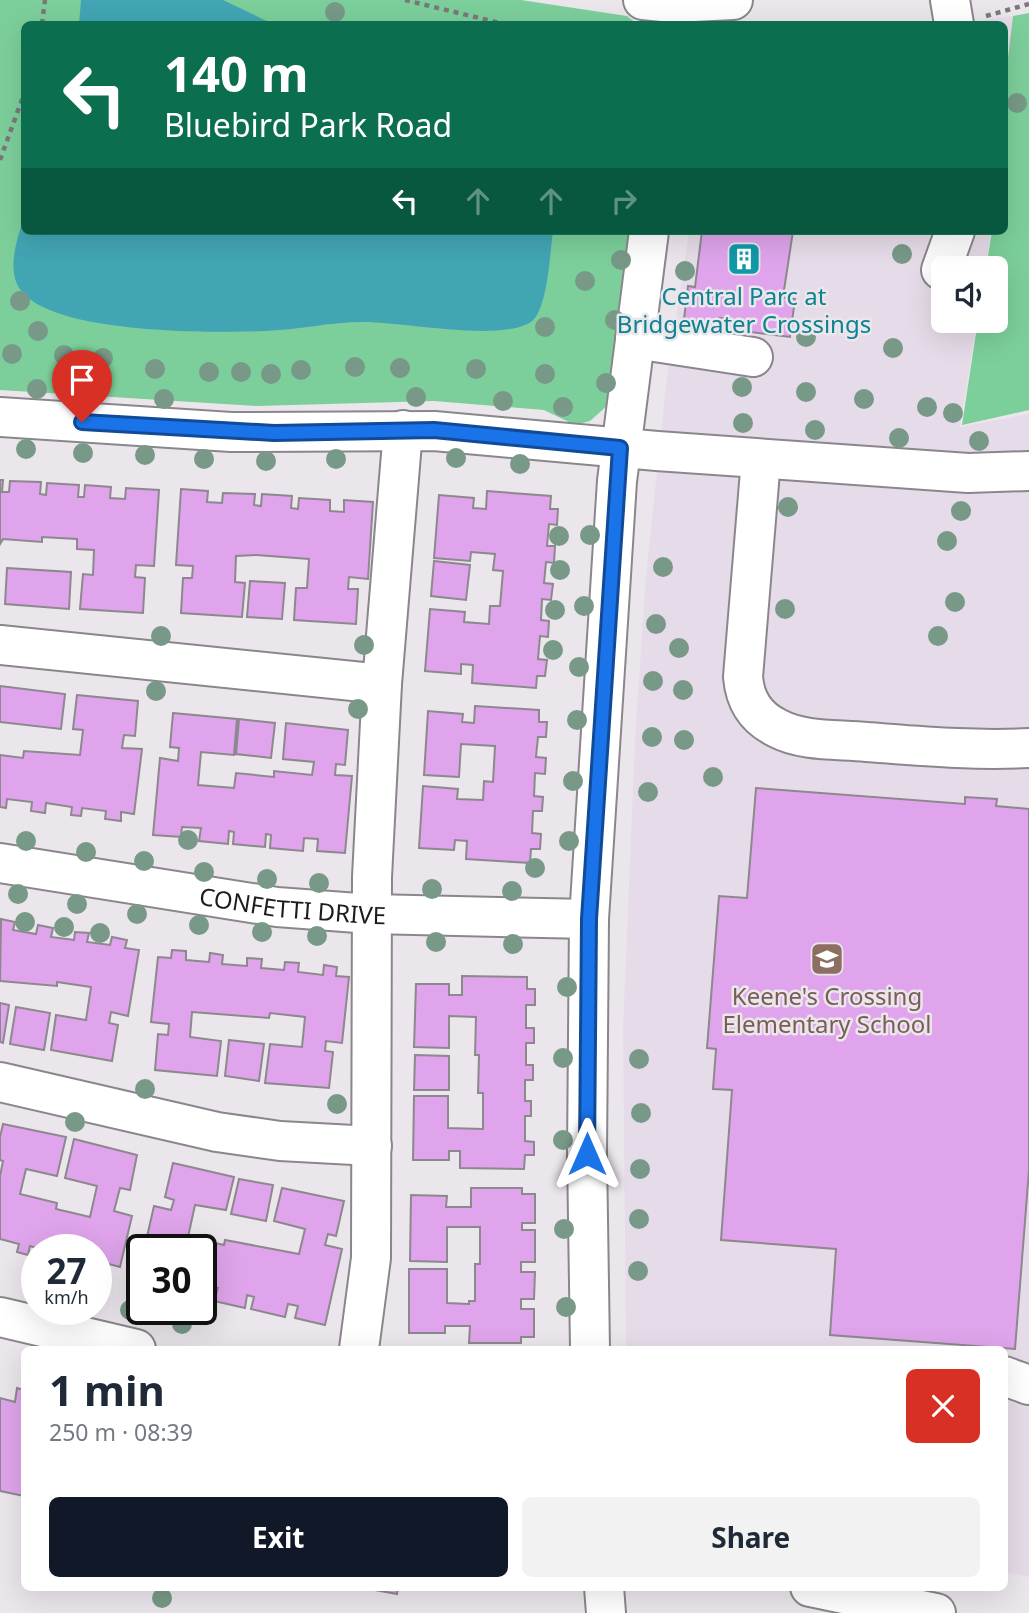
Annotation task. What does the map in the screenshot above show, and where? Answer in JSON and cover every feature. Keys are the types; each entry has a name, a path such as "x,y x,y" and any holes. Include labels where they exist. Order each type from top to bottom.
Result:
{"street":[{"path":"663,9 733,0"},
{"path":"950,0 954,21"},
{"path":"590,1346 587,1154 589,919 620,448 648,235"},
{"path":"946,256 954,235"},
{"path":"635,340 753,356"},
{"path":"0,417 252,433 403,430 968,473 1029,471"},
{"path":"359,1346 371,1258 371,914 382,684 403,430"},
{"path":"761,458 744,647 744,692 751,707 762,719 791,734 936,747 1029,748"},
{"path":"0,645 382,684"},
{"name":"CONFETTI DRIVE","path":"0,863 214,899 371,914 589,919"},
{"path":"0,1082 217,1132 280,1141 372,1146"},
{"path":"0,1317 123,1346"},
{"path":"1008,1362 1029,1359"},
{"path":"1008,1377 1029,1385"},
{"path":"604,1591 606,1613"},
{"path":"821,1591 864,1606 936,1613"}],"path":[{"path":"42,21 45,0"},
{"path":"405,0 492,21"},
{"path":"0,160 21,102"}],"shaded area":[{"path":"1013,16 1008,65 1008,21 976,21"},
{"name":"Keene's Crossing Elementary School","path":"688,235 990,235 987,256 931,256 931,333 975,333 960,427 1029,414 1029,1577 1008,1573 1008,1346 626,1346 623,1031 635,739 646,576 665,394"}],"green space":[{"path":"0,0 521,0 627,16 633,21 21,21 21,235 631,235 609,404 590,421 575,425 544,410 434,401 257,406 0,390"},
{"path":"1029,13 1029,410 962,425 976,333 1008,333 1008,256 988,256 991,235 1008,235 1008,58 1013,16"}],"water":[{"path":"81,0 223,0 267,21 79,21"},
{"path":"21,228 21,235 553,235 545,293 537,315 531,322 517,328 475,331 364,322 276,330 207,332 92,322 58,313 32,301 17,284 14,276 15,250"}],"building":[{"name":"Central Parc at Bridgewater Crossings","path":"702,235 792,235 783,297 795,299 790,337 750,332 751,323 719,318 718,325 684,319 688,286 695,287"},
{"path":"0,480 3,480 2,492 9,492 10,481 41,482 40,494 46,495 47,483 79,485 78,497 84,497 85,485 111,487 110,498 125,499 126,488 159,490 154,566 136,565 135,577 145,578 143,613 80,609 83,574 93,575 94,550 77,549 77,539 42,537 42,542 3,539 0,544"},
{"path":"181,489 208,491 207,502 222,503 223,493 255,494 254,505 261,506 262,494 292,496 291,508 298,509 299,498 330,500 330,511 344,512 344,500 373,502 368,579 349,577 348,589 358,589 356,624 294,620 296,588 307,588 309,559 256,555 236,556 235,582 245,583 242,617 181,613 183,578 192,578 193,566 176,565"},
{"path":"487,491 551,496 550,509 558,509 557,525 549,524 547,546 555,546 554,563 546,562 544,583 553,584 551,600 542,599 541,620 549,621 548,637 540,636 538,659 547,660 545,676 537,676 536,688 472,683 473,665 461,664 461,674 425,671 430,609 465,612 464,622 489,624 490,606 500,606 503,571 493,570 495,554 471,552 470,561 434,558 439,495 474,498 473,508 486,509"},
{"path":"434,561 470,565 466,600 431,596"},
{"path":"7,568 71,572 69,609 5,604"},
{"path":"250,581 285,583 282,619 247,617"},
{"path":"0,686 65,694 61,729 0,722"},
{"path":"77,695 138,701 135,736 124,735 122,748 142,749 134,814 121,812 121,821 105,819 106,811 82,808 81,816 71,815 72,807 46,803 45,813 31,811 32,802 7,799 6,808 0,807 0,755 23,758 24,751 80,755 83,730 73,729"},
{"path":"475,706 539,710 539,722 547,722 546,737 538,737 536,757 546,758 545,774 535,773 534,796 543,797 542,811 533,811 532,833 541,834 540,849 531,849 530,863 466,859 467,841 455,840 454,850 419,848 423,786 458,789 457,799 483,800 484,781 493,782 495,746 461,744 459,777 424,775 428,711 463,714 462,722 474,723"},
{"path":"173,713 237,719 234,755 201,752 198,785 234,788 236,773 274,777 274,771 312,775 314,762 283,759 286,723 348,730 345,765 336,764 335,775 352,776 345,853 317,851 318,839 304,838 303,851 270,848 271,835 266,834 265,847 233,844 234,832 229,831 228,844 199,841 201,828 182,827 181,837 153,835 160,758 178,761 179,748 170,747"},
{"path":"239,719 275,723 271,758 236,754"},
{"name":"Keene's Crossing Elementary School","path":"756,788 965,804 965,797 997,799 996,806 1029,809 1029,1170 1015,1349 1008,1348 1008,1346 830,1335 836,1249 721,1240 732,1090 713,1089 716,1049 707,1048 719,896 747,898"},
{"path":"1,919 15,922 13,930 36,934 38,925 53,928 51,937 74,940 75,932 89,933 87,942 110,945 112,937 127,940 125,948 139,950 128,1016 111,1012 109,1023 118,1025 112,1061 51,1050 56,1015 86,1020 91,987 57,982 57,986 0,981"},
{"path":"172,950 186,951 186,960 209,962 210,953 223,955 222,964 247,966 247,958 262,959 261,968 284,970 285,962 299,963 298,972 323,975 324,965 337,967 336,976 349,977 342,1043 326,1041 325,1051 333,1052 329,1088 265,1083 270,1044 302,1047 305,1017 270,1013 269,1018 192,1012 190,1037 221,1041 217,1076 155,1070 158,1034 168,1035 169,1024 151,1022 158,957 171,958"},
{"path":"462,976 527,977 527,989 535,989 535,1005 526,1005 526,1028 534,1028 534,1043 526,1043 526,1065 533,1065 533,1080 525,1080 525,1101 531,1101 531,1116 525,1116 525,1141 534,1142 534,1155 525,1155 524,1169 460,1168 460,1151 449,1151 449,1160 413,1160 414,1096 448,1096 448,1128 483,1129 483,1093 478,1093 479,1055 475,1055 476,1017 449,1016 449,1048 414,1047 416,984 449,984 449,995 462,995"},
{"path":"0,1003 9,1005 3,1043 0,1042"},
{"path":"16,1007 50,1013 44,1050 10,1044"},
{"path":"229,1040 264,1044 259,1081 225,1076"},
{"path":"415,1055 449,1056 449,1090 414,1090"},
{"path":"3,1124 66,1137 57,1176 26,1169 20,1194 57,1203 56,1209 90,1217 97,1186 65,1178 74,1139 137,1155 130,1190 120,1188 114,1211 132,1216 120,1267 112,1265 112,1234 21,1234 21,1253 17,1252 19,1244 0,1239 0,1176 3,1161 0,1160"},
{"path":"173,1163 234,1177 226,1210 195,1205 189,1234 148,1234 154,1206 171,1210 174,1200 165,1197"},
{"path":"239,1179 273,1185 266,1221 231,1214"},
{"path":"282,1188 344,1201 336,1236 328,1234 325,1245 342,1249 325,1325 295,1318 298,1306 288,1304 285,1317 251,1309 254,1297 247,1295 245,1308 217,1302 217,1243 224,1245 225,1240 299,1254 305,1229 274,1221"},
{"path":"471,1188 522,1188 522,1194 535,1194 535,1223 522,1223 522,1230 535,1230 535,1262 521,1262 521,1272 535,1272 534,1299 521,1299 521,1309 534,1309 534,1337 521,1337 521,1343 469,1343 470,1326 445,1326 445,1333 409,1333 409,1269 447,1269 447,1303 469,1304 469,1301 475,1301 475,1264 480,1264 480,1227 447,1227 447,1262 410,1261 411,1195 447,1196 446,1207 471,1207"},
{"path":"17,1388 21,1389 21,1495 0,1491 0,1398 15,1402"}],"place":[{"name":"Central Parc at Bridgewater Crossings","path":"744,259"},
{"name":"Keene's Crossing Elementary School","path":"827,959"}],"route":[{"path":"82,422 274,433 434,430 620,448 589,919 587,1154"}]}
